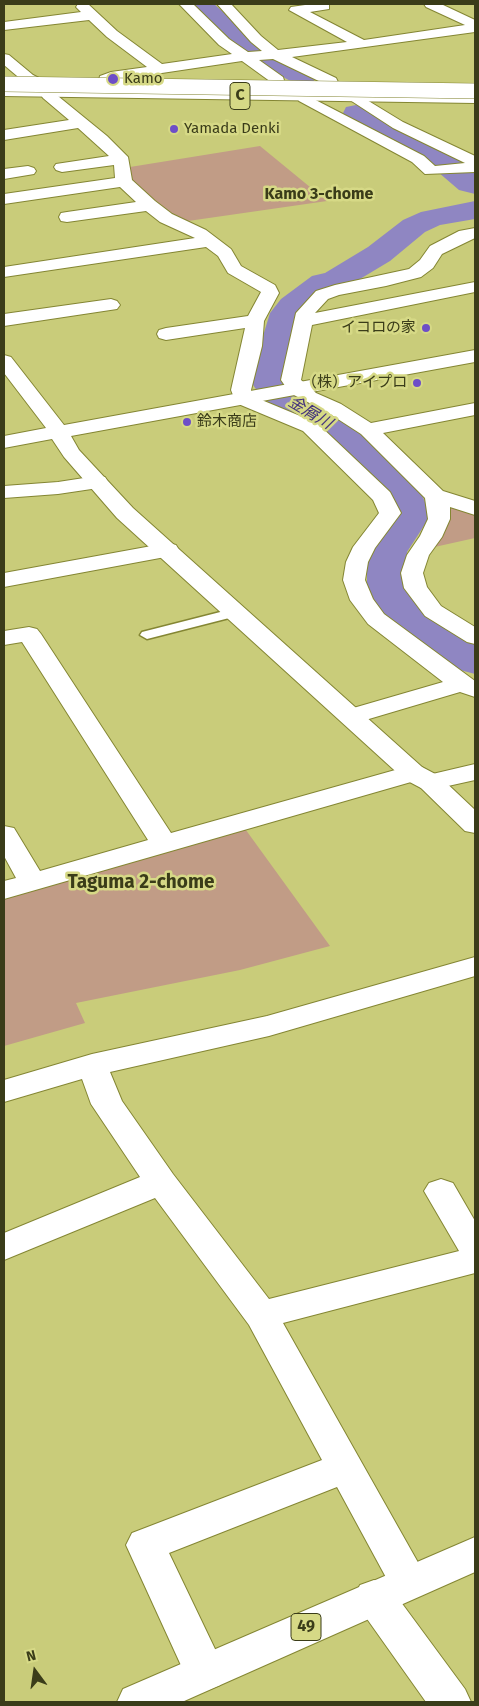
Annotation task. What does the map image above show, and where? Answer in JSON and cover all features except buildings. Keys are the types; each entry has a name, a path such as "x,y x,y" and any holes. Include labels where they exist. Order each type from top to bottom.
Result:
{"main road":[{"path":"186,4 243,58 278,80 273,88"},
{"path":"224,4 256,40 275,54 331,81 334,88"},
{"path":"320,4 324,6 296,10 362,44"},
{"path":"432,4 475,27"},
{"path":"450,14 475,9"},
{"path":"4,26 88,11 112,34 159,69"},
{"path":"105,84 105,79 111,76 362,44 475,27"},
{"path":"4,58 43,89 79,123 101,139 121,159 120,171 124,182 149,205 210,241 225,253 234,269 269,289 270,293 255,321 252,346 241,390 243,399"},
{"name":"C","path":"4,84 273,88"},
{"path":"273,88 475,90"},
{"name":"C","path":"4,92 475,100"},
{"path":"196,95 265,100 475,104"},
{"path":"304,98 418,159 431,171 473,166"},
{"path":"357,100 473,166"},
{"path":"4,135 79,123"},
{"path":"62,167 121,159"},
{"path":"4,174 28,171"},
{"path":"4,199 124,182"},
{"path":"80,219 149,205"},
{"path":"475,233 464,235 436,250 426,264 416,273 386,281 335,290 322,295 305,313 291,380 297,389 347,415 368,430 435,496 439,508 439,519 431,537 418,555 412,573 414,581 424,601 433,611 475,637"},
{"path":"4,272 210,241"},
{"path":"304,322 475,287"},
{"path":"4,320 111,305"},
{"path":"166,334 255,321"},
{"path":"4,442 475,356"},
{"path":"4,361 47,414 71,453 124,513 168,550 475,825"},
{"path":"243,399 310,427 382,497 390,513 364,547 357,562 354,580 362,600 376,619 469,687"},
{"path":"368,430 475,409"},
{"path":"4,492 58,488 97,482"},
{"path":"435,496 475,508"},
{"path":"4,580 168,550"},
{"path":"4,638 29,634 164,843"},
{"path":"352,716 469,687"},
{"path":"4,890 164,843 422,777 475,772"},
{"path":"4,834 33,882"},
{"path":"4,1090 92,1065 270,1026 475,966"},
{"path":"92,1065 107,1104 161,1182 261,1315 409,1582"},
{"path":"4,1247 161,1182"},
{"path":"441,1191 475,1250"},
{"path":"261,1315 475,1260"},
{"path":"205,1672 146,1545 346,1467"},
{"name":"49","path":"138,1702 475,1554"},
{"path":"374,1598 450,1702"}],"lane":[{"path":"147,634 236,612"}],"shaded area":[{"path":"260,146 327,201 188,221 169,212 131,180 130,167"},
{"path":"448,506 470,510 475,514 475,538 430,548"},
{"path":"243,826 330,946 240,970 76,1003 85,1023 4,1046 4,893"}],"waterway":[{"name":"金屑川","path":"200,4 239,38 274,62 303,78"},
{"name":"金屑川","path":"356,113 434,154 469,184 475,185"},
{"name":"金屑川","path":"475,210 432,218 414,226 379,254 334,281 323,283 293,306 286,313 271,359 269,372 270,385 291,404 336,429 401,491 412,515 387,552 387,589 402,613 425,626 475,661"}],"place":[{"name":"Kamo","path":"113,79"},
{"name":"Yamada Denki","path":"174,129"},
{"name":"イコロの家","path":"426,328"},
{"name":"（株）アイプロ","path":"417,383"},
{"name":"鈴木商店","path":"187,422"}],"district":[{"name":"Kamo 3-chome","path":"319,195"},
{"name":"Taguma 2-chome","path":"141,883"}]}
